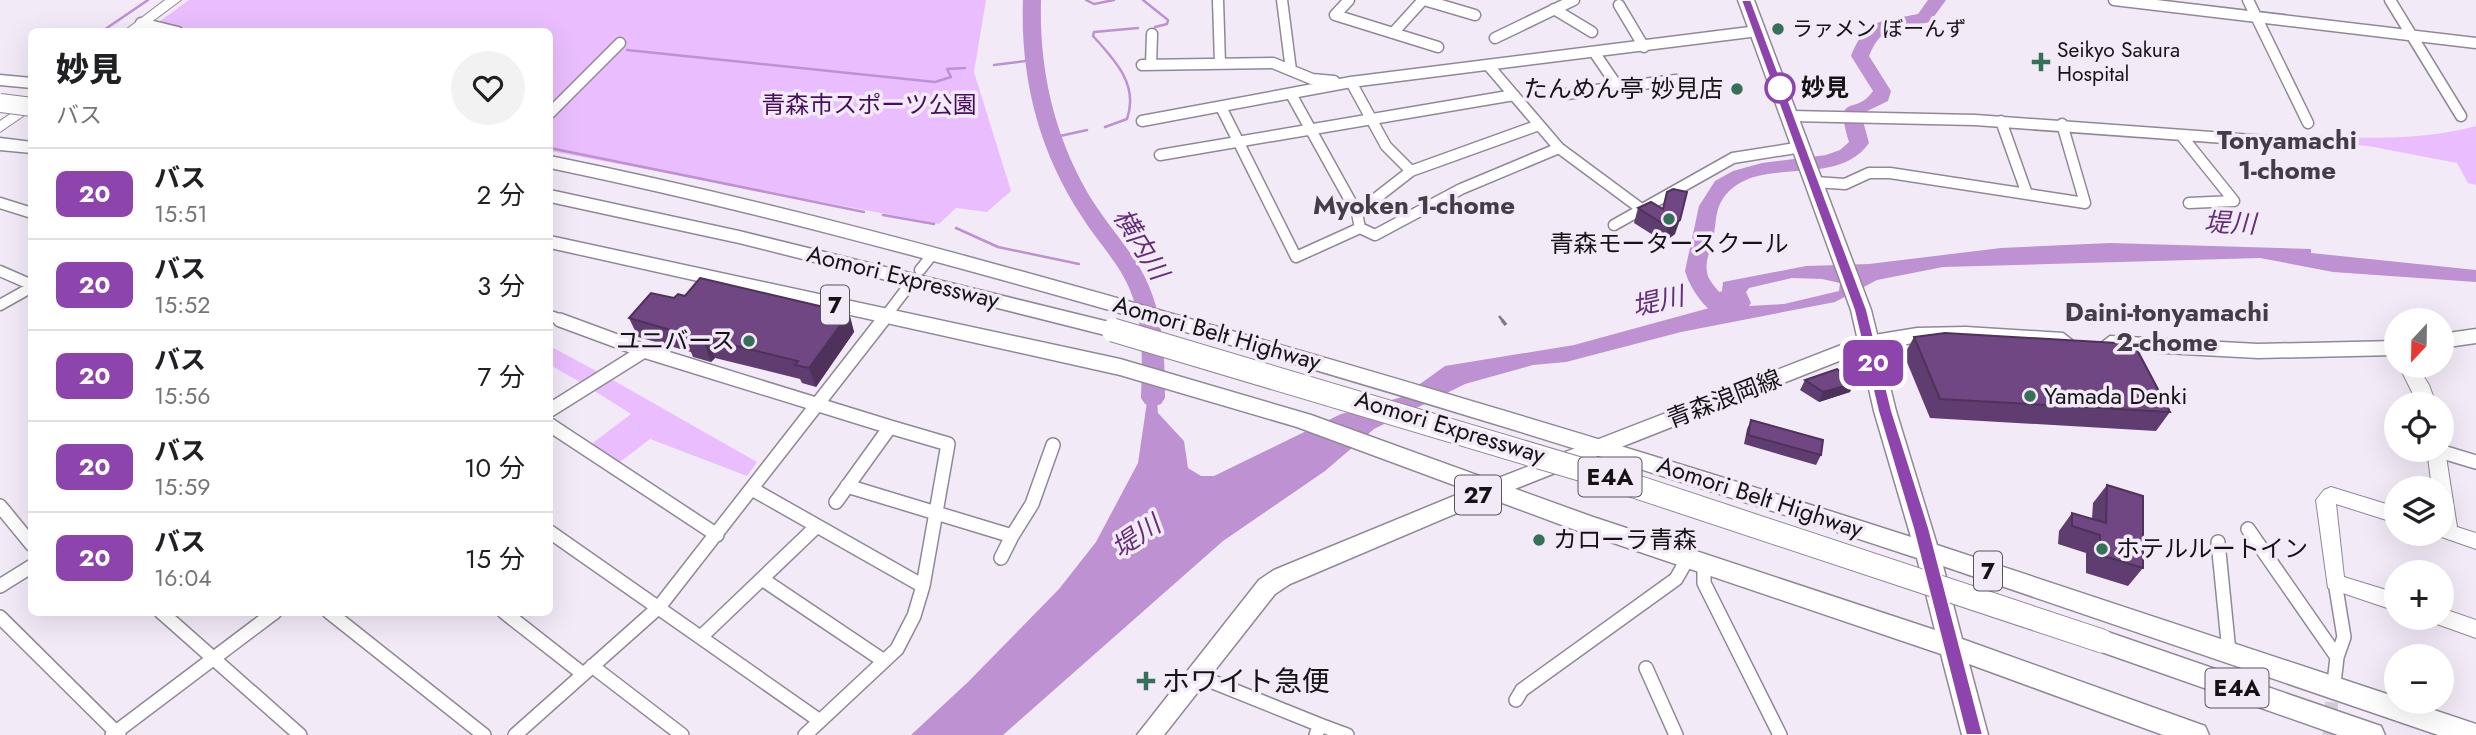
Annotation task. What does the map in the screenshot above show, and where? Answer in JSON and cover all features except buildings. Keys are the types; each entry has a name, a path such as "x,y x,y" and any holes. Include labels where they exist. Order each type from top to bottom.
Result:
{"highway":[{"path":"1746,0 1861,310 1885,411 1927,552 1975,735"},
{"path":"0,80 28,83"},
{"path":"0,103 28,105"},
{"path":"0,144 28,148"},
{"name":"Aomori Belt Highway","path":"553,163 712,197 926,262 1104,300 1500,415 1927,552 2229,652 2333,692 2473,735"},
{"name":"Aomori Expressway","path":"553,197 739,236 1113,330 1522,448 1848,554 2372,735"},
{"name":"7","path":"553,243 1120,367 1198,389 1303,421 1489,490 1953,647 2196,735"}],"main road":[{"name":"青森浪岡線","path":"1149,735 1268,587 1282,577 1489,490 1869,342 1942,333 2258,351 2384,349"},
{"path":"2454,339 2476,336"}],"street":[{"path":"134,28 174,0"},
{"path":"1217,0 1220,64"},
{"path":"1282,0 1291,70"},
{"path":"1349,0 1335,15 1438,47"},
{"path":"1393,33 1423,0 1475,15"},
{"path":"1495,38 1574,0"},
{"path":"2114,0 2476,43"},
{"path":"2248,0 2308,122"},
{"path":"2390,0 2461,116"},
{"path":"1619,5 1644,47"},
{"path":"1554,9 1592,32"},
{"path":"141,23 162,28"},
{"path":"1142,121 1352,82 1758,31"},
{"path":"1152,34 1147,65 1273,63 1312,79 1352,82"},
{"path":"553,110 620,43"},
{"path":"1594,52 1618,87"},
{"path":"1489,65 1559,148 1640,208"},
{"path":"1567,94 1675,79"},
{"path":"1352,82 1386,146 1411,170"},
{"path":"1291,94 1357,213 1360,228"},
{"path":"1160,155 1371,117 1514,95"},
{"path":"1221,107 1296,257 1360,228 1375,235 1461,188 1559,148"},
{"path":"0,128 28,108"},
{"path":"1791,116 1878,116 2063,124 2280,142"},
{"path":"2001,121 2027,194"},
{"path":"1814,180 1845,184 1869,173 1890,173 2085,203 2063,124"},
{"path":"1357,213 1411,170 1539,125"},
{"path":"2181,135 2234,201 2189,202"},
{"path":"1614,225 1733,158 1760,151 1803,150"},
{"path":"0,203 28,212"},
{"path":"0,271 28,284"},
{"path":"0,305 28,288"},
{"path":"515,735 659,607 820,405 907,288"},
{"path":"553,317 644,351 948,444 923,586 914,616 897,649 805,735"},
{"path":"553,408 644,351"},
{"path":"553,427 717,535"},
{"path":"836,502 890,427"},
{"path":"1000,558 1032,504 1053,445"},
{"path":"2454,455 2476,462"},
{"path":"847,486 1012,536"},
{"path":"752,489 923,586"},
{"path":"2333,692 2337,657 2344,637 2326,500 2331,495 2384,511"},
{"path":"0,506 28,540"},
{"path":"702,636 817,526"},
{"path":"2248,529 2337,657"},
{"path":"553,534 820,721"},
{"path":"2454,534 2476,541"},
{"path":"2218,542 2229,652"},
{"path":"1516,700 1522,690 1696,561 1704,583 1780,735"},
{"path":"0,586 28,568"},
{"path":"762,579 884,661"},
{"path":"2335,582 2384,598"},
{"path":"166,616 300,735"},
{"path":"0,617 115,734 270,616"},
{"path":"335,616 484,735"},
{"path":"510,616 682,735"},
{"path":"2454,621 2476,629"},
{"path":"1646,668 1676,735"},
{"path":"1198,676 1318,730 1348,735"}],"green space":[{"name":"青森市スポーツ公園","path":"189,0 986,0 974,72 1011,191 987,212 956,208 939,224 553,152 553,28 150,28"},
{"path":"2476,126 2476,185 2468,183 2457,163 2368,146 2307,141 2303,134 2390,138 2434,134"},
{"path":"553,348 598,372 580,382 553,367"},
{"path":"611,379 757,462 747,476 650,439 620,462 590,445 631,414 593,390"}],"water":[{"name":"堤川","path":"2110,243 2311,249 2311,253 2476,270 2476,282 2333,272 2260,258 1943,267 1877,280 1835,302 1681,332 1566,362 1533,365 1465,384 1374,429 1325,471 1223,541 1003,735 911,735 968,682 1059,589 1096,542 1138,463 1153,361 1158,413 1184,441 1188,468 1201,476 1214,476 1341,414 1402,397 1445,366 1574,345 1713,307 1710,296 1722,291 1723,282 1806,266 1869,264 2001,248","holes":["1792,278 1822,279 1840,283 1839,291 1784,304 1749,306 1751,303 1746,292 1749,288"]}],"waterway":[{"path":"107,28 148,0"},
{"name":"横内川","path":"1032,0 1033,57 1043,111 1062,163 1075,188 1095,222 1127,264 1144,297 1152,340 1153,398"},
{"path":"1086,0 1094,4 1114,0"},
{"path":"1143,0 1168,20 1167,24 1155,27"},
{"path":"1727,312 1706,291 1696,271 1710,202 1722,186 1740,175 1830,161 1847,154 1859,143 1851,117 1853,111 1881,97 1882,91 1860,56 1865,43 1871,34 1885,25 1924,18 1937,0"},
{"path":"1105,127 1127,119 1130,95 1123,74 1093,36 1094,32 1138,28"},
{"path":"627,50 935,82 951,77 947,69 965,68"},
{"path":"994,65 1033,60"},
{"path":"1051,138 1087,130"},
{"path":"553,149 864,212"},
{"path":"883,215 934,224"},
{"path":"956,228 998,247 1079,264"},
{"name":"横内川","path":"1126,276 1136,279"}],"tunnel":[{"path":"2329,735 2332,698"}],"railway":[{"path":"1499,316 1503,321"},
{"path":"1502,320 1506,325"}],"bus line":[{"name":"20","path":"1746,0 1861,310 1885,411 1921,528 1975,735"}],"place":[{"name":"ラァメン ぼーんず","path":"1778,29"},
{"name":"Seikyo Sakura Hospital","path":"2041,62"},
{"name":"妙見","path":"1780,88"},
{"name":"たんめん亭 妙見店","path":"1737,89"},
{"name":"青森モータースクール","path":"1669,219"},
{"name":"ユニバース","path":"749,341"},
{"name":"Yamada Denki","path":"2030,396"},
{"name":"カローラ青森","path":"1539,540"},
{"name":"ホテルルートイン","path":"2102,549"},
{"name":"ホワイト急便","path":"1146,681"}],"district":[{"name":"Tonyamachi 1-chome","path":"2287,155"},
{"name":"Myoken 1-chome","path":"1414,205"},
{"name":"Daini-tonyamachi 2-chome","path":"2167,327"}]}
